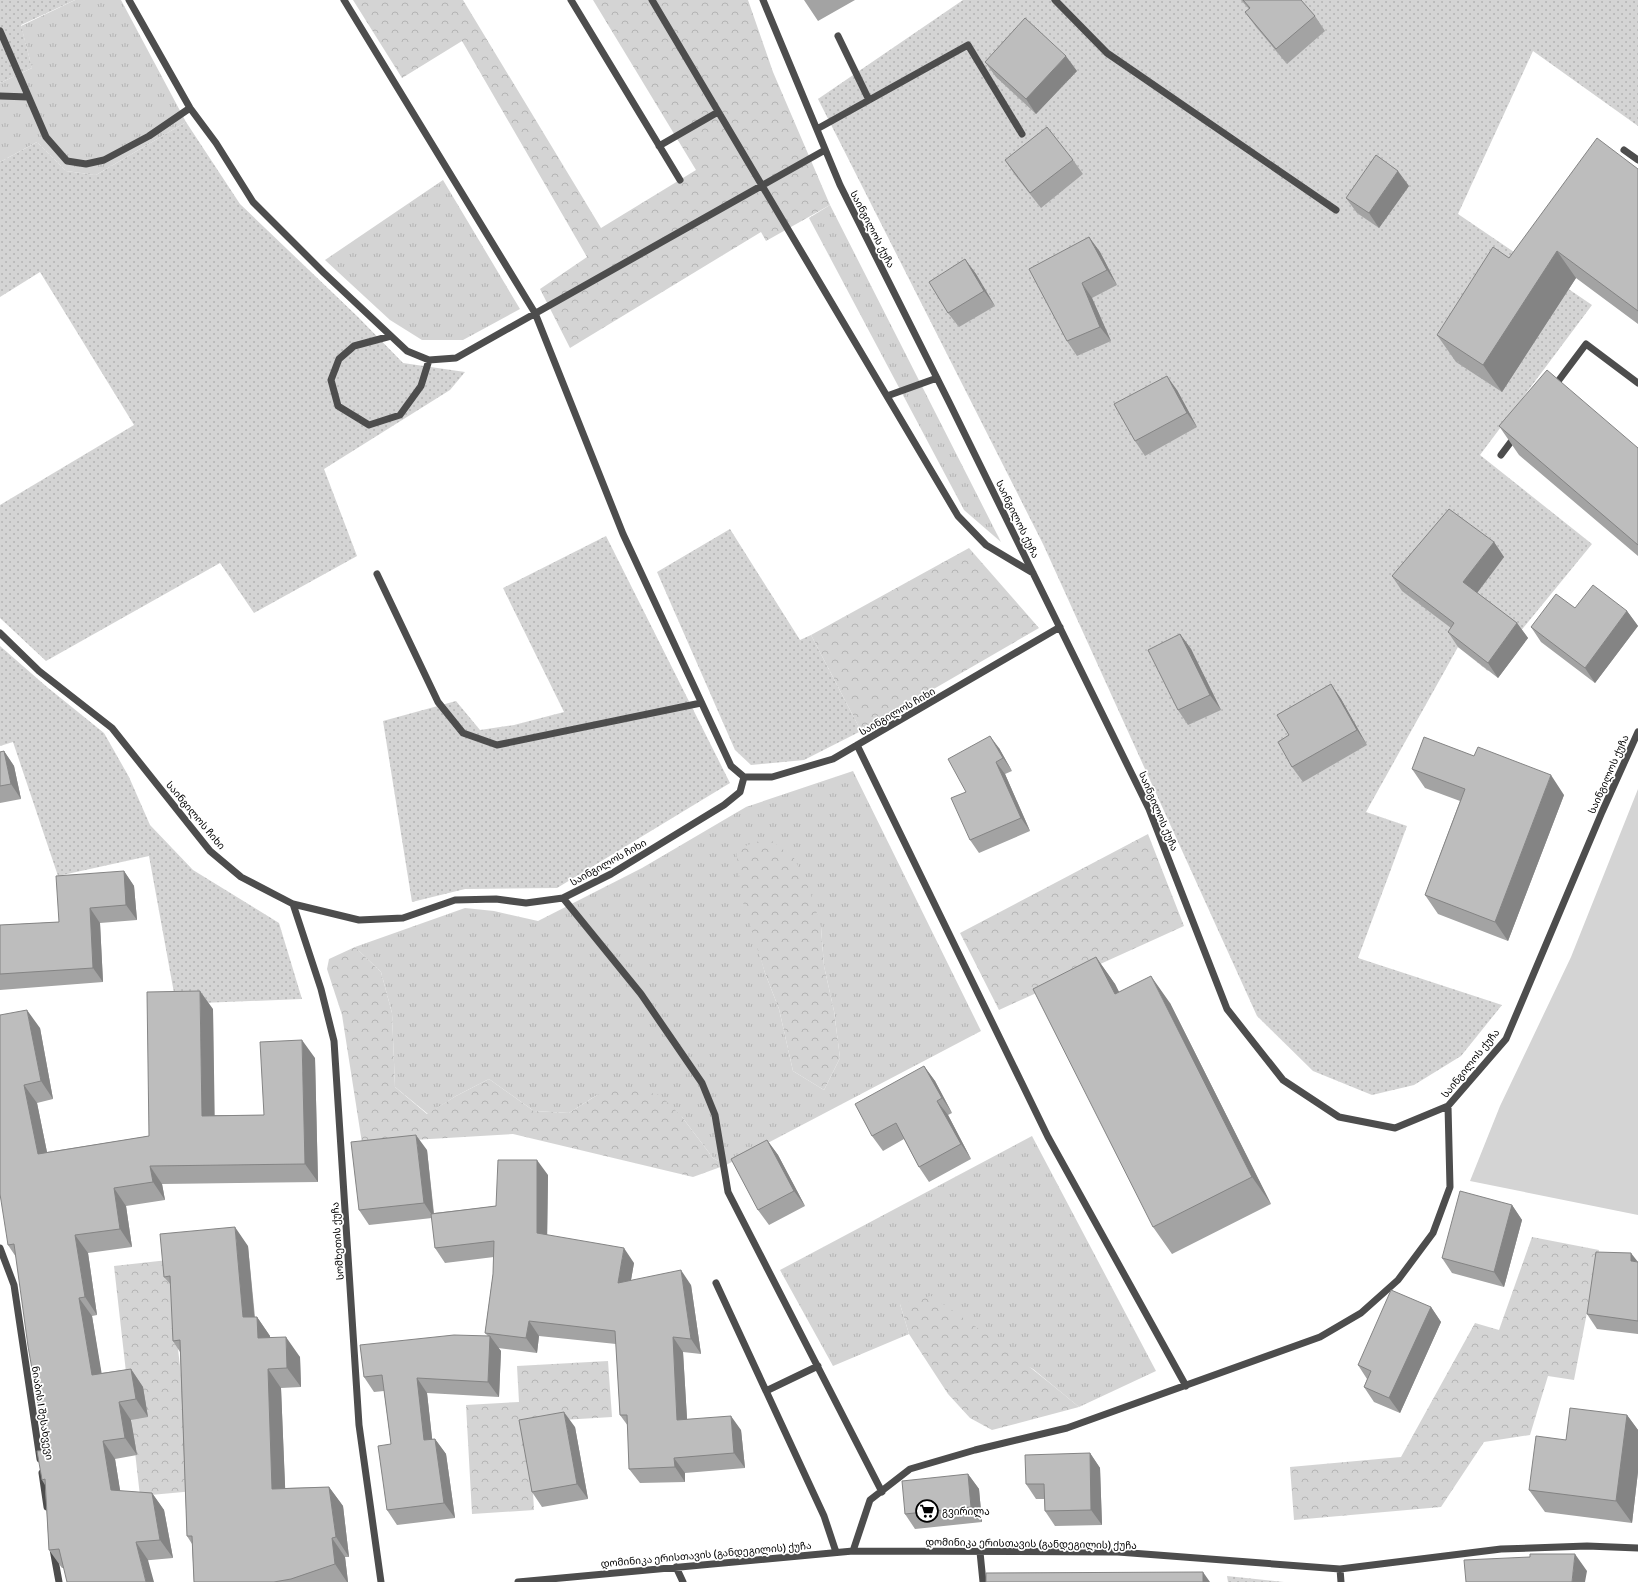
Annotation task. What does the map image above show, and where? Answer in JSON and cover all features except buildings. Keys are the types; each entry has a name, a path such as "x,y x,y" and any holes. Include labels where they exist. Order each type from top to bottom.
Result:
{"street":[{"path":"129,0 190,108 216,143 252,202 324,273 407,351 429,360 456,358 825,150"},
{"path":"344,0 534,313 623,534 730,766 744,777"},
{"path":"571,0 680,180"},
{"path":"652,0 958,516 986,545 1033,573"},
{"name":"საინგილოს ქუჩა","path":"763,0 844,193 937,378 1149,809 1227,1009 1283,1080 1339,1117 1395,1128 1448,1106 1506,1039 1602,812 1638,732"},
{"path":"1055,0 1107,53 1336,210"},
{"path":"0,31 46,137 67,161 86,164 104,160 149,136 190,108"},
{"path":"838,36 869,100"},
{"path":"816,129 968,45 1022,134"},
{"path":"0,96 28,97"},
{"path":"659,146 718,112"},
{"path":"1624,150 1638,160"},
{"path":"391,336 354,346 339,360 331,380 338,406 369,425 400,415 422,386 429,360"},
{"path":"1548,393 1586,344 1638,383"},
{"path":"887,396 937,378"},
{"path":"1501,455 1520,430"},
{"path":"376,574 438,702 463,733 497,745 701,703"},
{"name":"საინგილოს ჩიხი","path":"0,633 39,671 112,728 210,851 240,878 293,904 359,920 403,918 455,900 496,899 526,903 563,898 611,874 724,805 740,792 744,777 772,777 833,759 1060,627"},
{"path":"857,745 1048,1137 1186,1386"},
{"path":"563,898 642,994 702,1083 715,1115 728,1192 882,1492"},
{"name":"სომხეთის ქუჩა","path":"293,904 321,989 334,1041 359,1425 382,1582"},
{"path":"853,1552 870,1500 910,1469 975,1450 1067,1428 1320,1337 1361,1313 1398,1280 1433,1233 1450,1187 1448,1106"},
{"name":"ნიაბის I შესახვევი","path":"0,1248 14,1285 48,1512"},
{"path":"716,1283 824,1516 836,1552"},
{"path":"766,1391 818,1366"},
{"path":"53,1543 58,1582"},
{"name":"დომინიკა ერისთავის (განდეგილის) ქუჩა","path":"518,1582 836,1552 1118,1552 1340,1569 1501,1549 1587,1546 1638,1548"},
{"path":"980,1552 984,1582"},
{"path":"676,1567 683,1582"},
{"path":"1340,1569 1342,1582"}],"green space":[{"path":"0,0 75,0 21,25 32,68 0,83"},
{"path":"75,0 121,0 186,122 96,175 66,171 37,142 0,162 0,83 32,68 21,26"},
{"path":"353,0 463,0 601,228 696,170 593,0 748,0 773,72 830,205 766,241 761,232 570,348 540,289 587,257 462,41 402,78"},
{"path":"963,0 1638,0 1638,126 1533,51 1458,214 1592,305 1480,455 1592,544 1488,671 1458,647 1366,812 1407,826 1358,958 1502,1005 1461,1056 1414,1085 1372,1095 1313,1071 1257,1016 1043,544 818,99"},
{"path":"186,122 240,204 358,317 403,363 465,372 450,390 324,469 357,556 254,613 220,563 46,661 0,618 0,505 134,425 40,272 0,297 0,162 37,142 66,171 96,175"},
{"path":"443,180 520,309 463,340 422,340 390,320 325,260"},
{"path":"830,205 1001,542 964,510 809,218"},
{"path":"730,529 800,640 811,635 861,731 804,760 751,765 735,750 657,572"},
{"path":"606,536 730,783 557,888 465,889 412,902 383,721 456,701 480,730 514,725 564,712 503,588"},
{"path":"969,548 1039,628 861,731 811,635"},
{"path":"0,646 47,687 104,733 129,777 150,825 193,870 279,923 302,999 176,1004 149,856 58,876 13,742 0,746"},
{"path":"853,771 981,1031 726,1165 713,1158 682,1117 597,1095 569,1113 534,1111 489,1079 456,1096 428,1114 395,1087 392,1013 381,972 355,947 465,908 494,911 538,921 642,868 746,807","holes":["821,927 824,966 834,1011 840,1058 824,1090 793,1071 779,1009 765,973 756,941"]},
{"path":"1638,789 1638,1215 1470,1181 1500,1106 1571,957"},
{"path":"1148,834 1184,926 999,1010 960,933"},
{"path":"768,838 794,858 810,891 821,927 824,966 834,1011 840,1058 824,1090 793,1071 779,1009 765,973 742,899 736,849"},
{"path":"355,947 381,972 392,1013 395,1087 427,1114 456,1096 489,1079 534,1111 569,1113 597,1095 627,1088 660,1095 682,1117 713,1158 726,1165 693,1177 513,1134 362,1143 342,1015 327,969 329,959"},
{"path":"1032,1136 1156,1371 1079,1407 1033,1369 900,1304 909,1334 833,1366 780,1270"},
{"path":"1532,1237 1599,1250 1574,1380 1548,1376 1530,1435 1484,1442 1441,1507 1294,1520 1290,1467 1401,1457 1475,1323 1499,1330"},
{"path":"168,1260 194,1491 140,1496 114,1266"},
{"path":"931,1296 1006,1349 1079,1407 992,1430 970,1418 948,1394 909,1334 900,1304"},
{"path":"608,1361 612,1417 529,1422 534,1510 472,1514 466,1405 519,1402 517,1366"},
{"path":"1227,1576 1284,1582 1228,1582"}],"place":[{"name":"გვირილა","path":"927,1511"}]}
